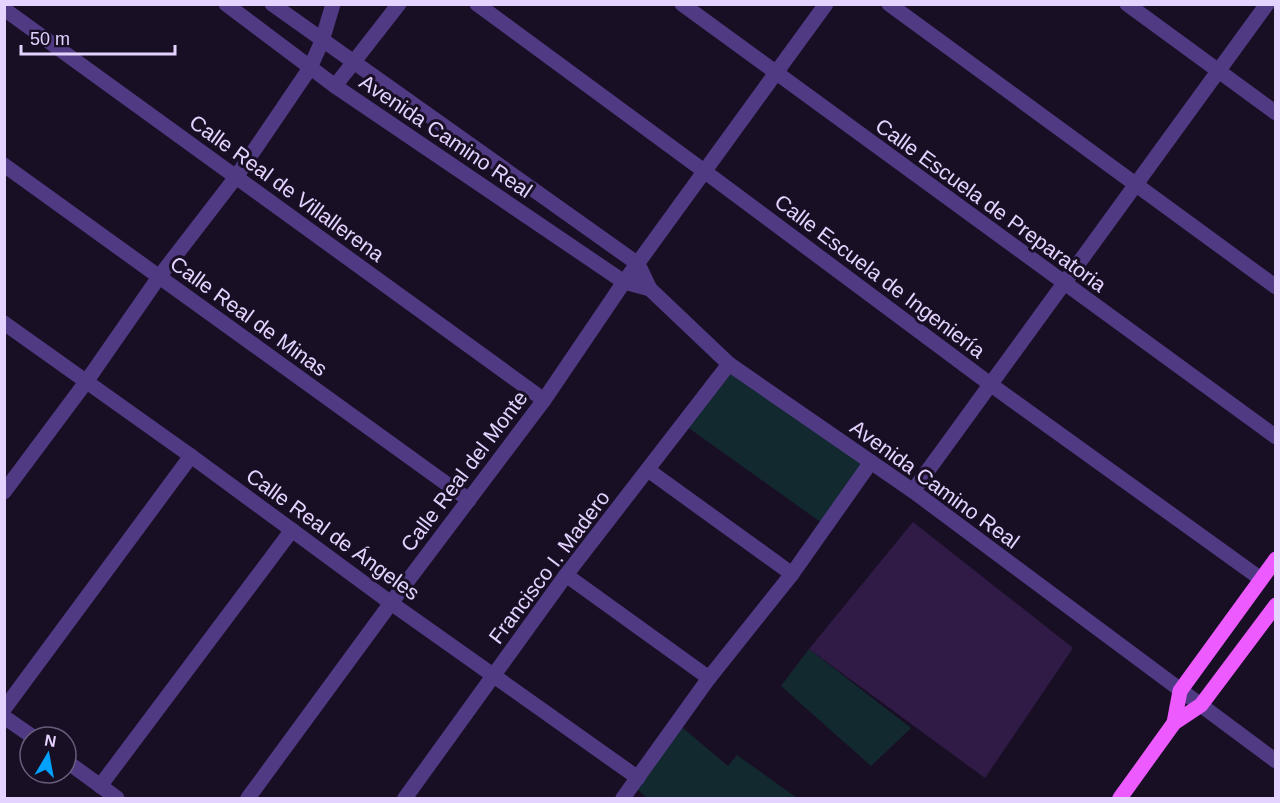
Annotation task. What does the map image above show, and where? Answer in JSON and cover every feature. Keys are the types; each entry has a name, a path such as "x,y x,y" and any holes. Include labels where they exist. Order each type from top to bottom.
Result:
{"main road":[{"path":"1174,723 1180,691 1275,559"},
{"path":"1120,798 1174,723 1201,705 1275,605"}],"street":[{"name":"Avenida Camino Real","path":"226,4 334,86 624,282 650,289"},
{"name":"Avenida Camino Real","path":"272,4 638,264 650,289 729,363 913,491 1275,761"},
{"path":"6,486 86,382 159,277 236,177 310,68 322,41 333,4"},
{"path":"334,86 399,4"},
{"name":"Calle Escuela de Ingeniería","path":"477,4 990,384 1261,579"},
{"name":"Calle Escuela de Preparatoria","path":"682,4 1275,438"},
{"name":"Calle Real del Monte","path":"248,798 544,400 624,282 826,4"},
{"path":"889,4 1275,287"},
{"path":"1127,4 1275,113"},
{"path":"913,491 1267,4"},
{"name":"Calle Real de Villallerena","path":"4,9 544,400"},
{"name":"Calle Real de Minas","path":"4,165 470,500"},
{"name":"Calle Real de Ángeles","path":"4,322 391,603 638,778"},
{"name":"Francisco I. Madero","path":"405,798 566,575 729,363"},
{"path":"4,709 191,456"},
{"path":"623,798 709,678 792,574 871,462"},
{"path":"648,470 792,574"},
{"path":"100,786 292,530"},
{"path":"566,575 709,678"},
{"path":"4,717 18,727"},
{"path":"78,770 117,798"}],"green space":[{"path":"729,364 871,462 826,526 683,424"},
{"path":"809,649 911,728 871,766 781,686"},
{"path":"677,723 728,766 737,755 797,798 647,798 638,790"}],"building":[{"path":"913,522 1073,648 985,778 809,649"}]}
